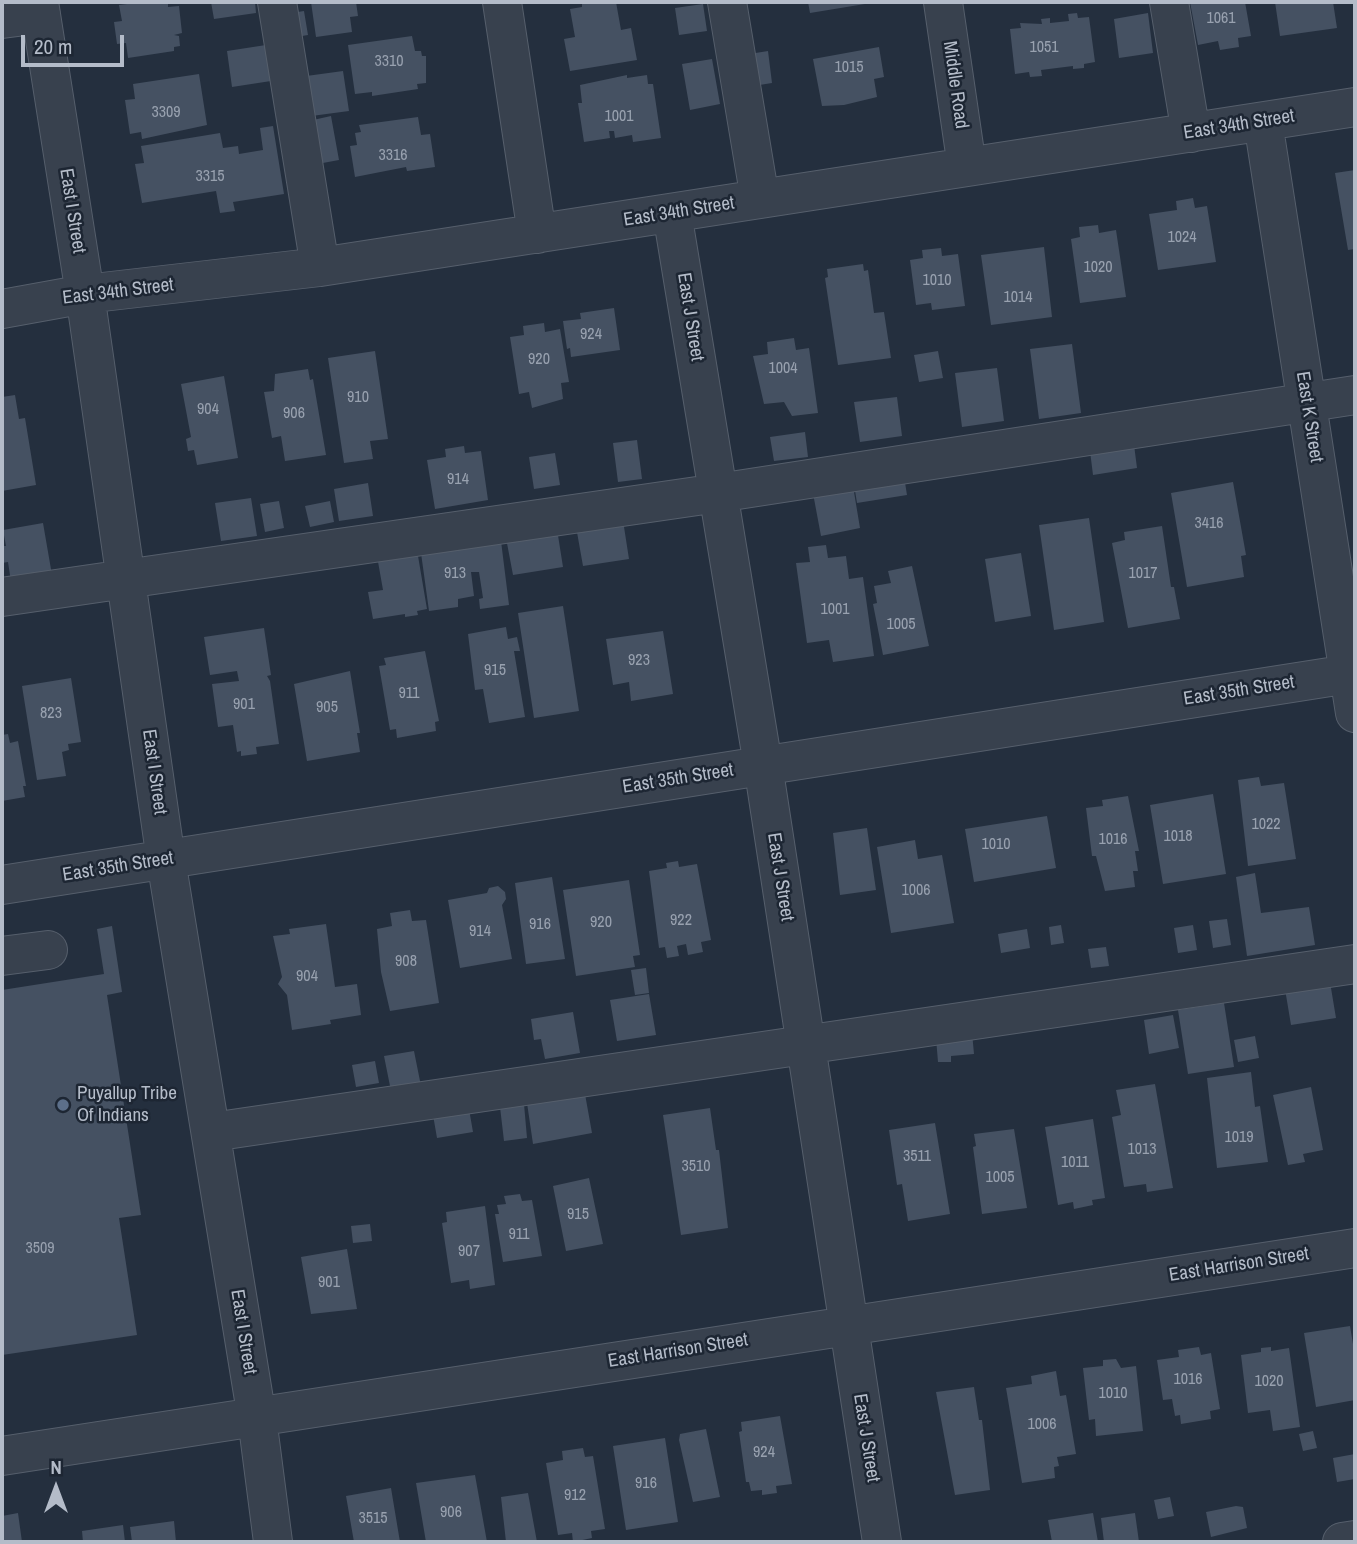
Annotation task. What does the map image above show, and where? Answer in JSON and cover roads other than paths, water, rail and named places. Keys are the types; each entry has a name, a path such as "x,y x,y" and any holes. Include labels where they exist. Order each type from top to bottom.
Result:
{"street":[{"path":"277,2 320,267"},
{"path":"502,2 537,234"},
{"path":"727,2 760,199"},
{"name":"Middle Road","path":"943,2 967,167"},
{"path":"1169,2 1191,133"},
{"path":"2,19 40,8"},
{"name":"East I Street","path":"40,8 85,294 166,860 257,1418 273,1542"},
{"name":"East 34th Street","path":"2,309 85,294 320,267 1355,107"},
{"name":"East K Street","path":"1263,122 1352,674 1355,713"},
{"name":"East J Street","path":"672,213 763,765 882,1542"},
{"path":"2,597 718,493 1355,395"},
{"name":"East 35th Street","path":"2,885 1352,674"},
{"path":"2,956 48,950"},
{"path":"212,1132 1355,964"},
{"name":"East Harrison Street","path":"2,1456 1355,1248"},
{"path":"1342,1542 1355,1540"}],"place":[{"name":"Puyallup Tribe Of Indians","path":"63,1105"}]}
